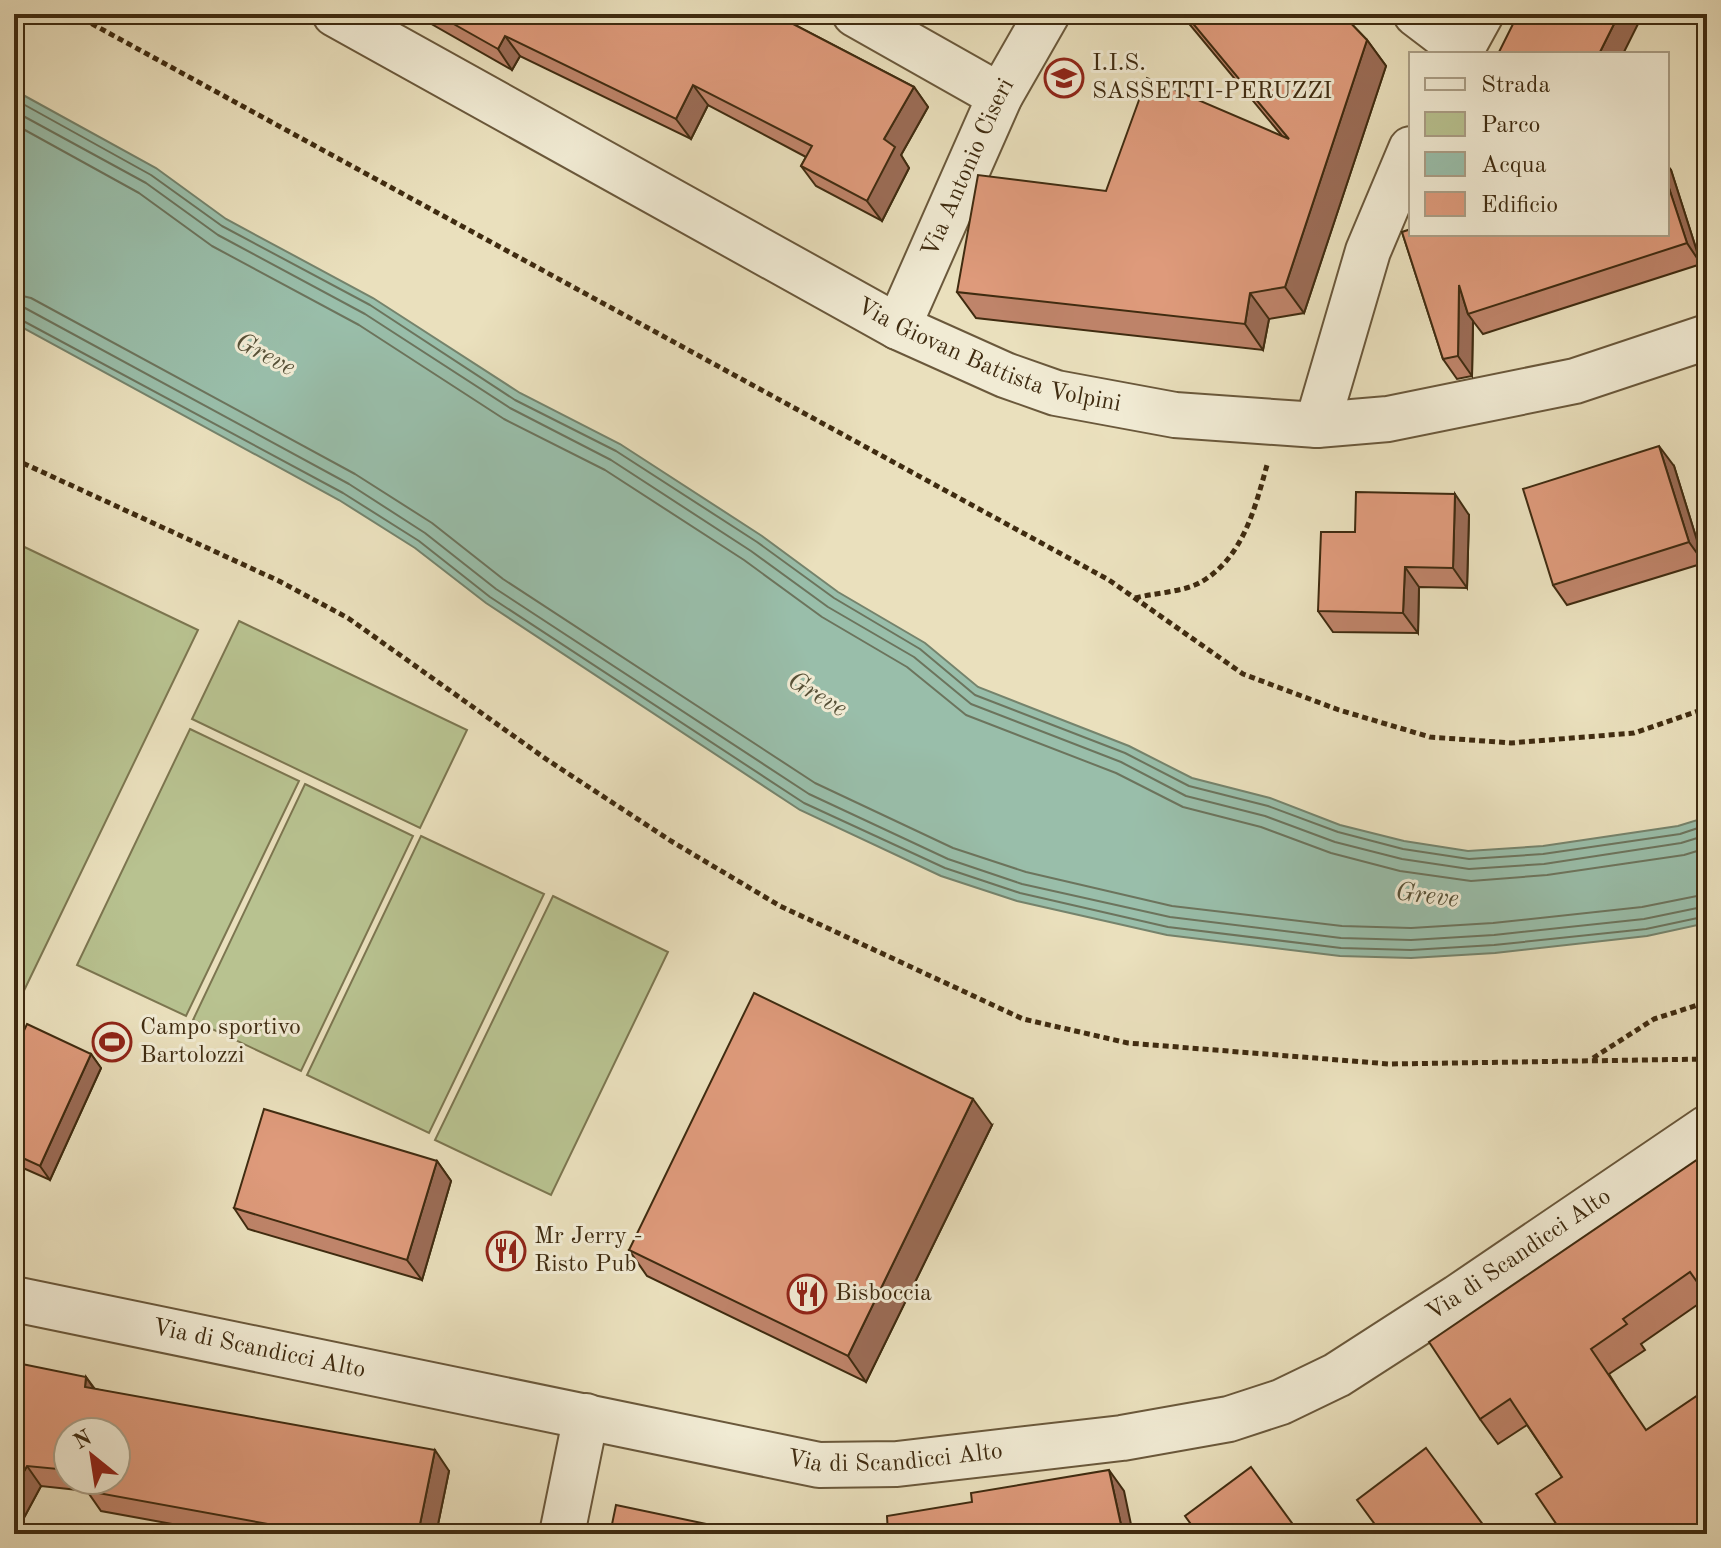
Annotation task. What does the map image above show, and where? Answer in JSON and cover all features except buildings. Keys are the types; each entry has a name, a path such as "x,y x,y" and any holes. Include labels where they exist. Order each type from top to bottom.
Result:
{"street":[{"name":"Via Giovan Battista Volpini","path":"335,14 898,327 1005,375 1056,393 1175,415 1297,424 1388,419 1575,381 1707,337"},
{"path":"855,14 1000,96"},
{"name":"Via Antonio Ciseri","path":"898,327 1000,96 1047,14"},
{"path":"1416,14 1467,39"},
{"path":"1297,424 1409,154"},
{"name":"Via di Scandicci Alto","path":"14,1299 192,1339 819,1465 1022,1452 1229,1419 1281,1402 1337,1375 1707,1128"},
{"path":"562,1534 586,1416"}],"path":[{"path":"74,14 1109,580 1243,674 1339,710 1430,737 1511,743 1634,733 1707,708"},
{"path":"1134,598 1200,583 1221,564 1251,524 1297,424"},
{"path":"14,459 279,581 348,618 546,759 766,898 1023,1019 1128,1043 1389,1064 1707,1059"},
{"path":"1593,1059 1654,1019 1707,1002"}],"green space":[{"path":"14,542 198,630 18,1003 14,1002"},
{"path":"239,621 467,730 420,828 192,719"},
{"path":"190,729 299,781 186,1016 77,965"},
{"path":"305,784 413,836 301,1071 193,1020"},
{"path":"421,836 544,894 429,1133 307,1075"},
{"path":"553,896 668,952 551,1195 435,1140"}],"water":[{"name":"Greve","path":"14,90 156,168 226,219 373,298 520,393 620,444 762,536 838,592 925,643 978,687 1129,746 1192,778 1270,798 1340,825 1404,841 1468,851 1543,846 1678,826 1707,817 1707,923 1647,936 1495,953 1411,958 1340,956 1167,935 1017,901 941,876 800,810 486,603 415,548 339,500 14,323"}],"place":[{"name":"I.I.S. SASSETTI-PERUZZI","path":"1064,78"},
{"name":"Campo sportivo Bartolozzi","path":"112,1042"},
{"name":"Mr Jerry - Risto Pub","path":"506,1251"},
{"name":"Bisboccia","path":"807,1294"}]}
